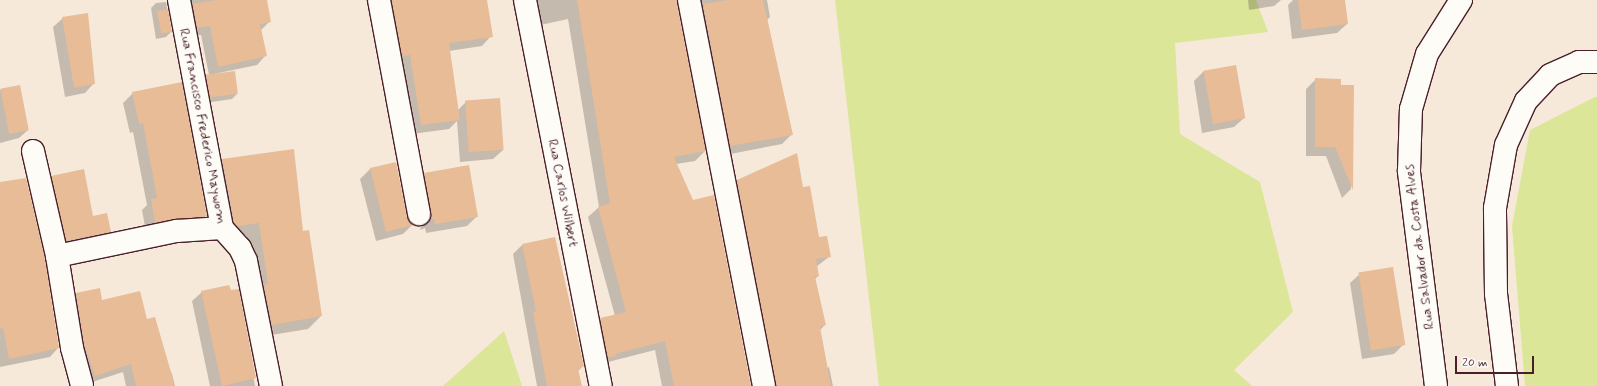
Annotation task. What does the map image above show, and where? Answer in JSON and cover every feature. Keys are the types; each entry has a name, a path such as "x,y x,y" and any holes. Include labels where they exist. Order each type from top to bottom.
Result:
{"street":[{"name":"Rua Francisco Frederico Maywom","path":"180,0 222,228 240,248 246,261 271,386"},
{"path":"379,0 419,214"},
{"name":"Rua Carlos Wilbert","path":"525,0 601,386"},
{"path":"689,0 764,386"},
{"name":"Rua Salvador da Costa Alves","path":"1436,386 1409,171 1411,109 1426,54 1461,0"},
{"path":"1506,386 1496,294 1495,208 1506,145 1526,101 1550,75 1579,62 1597,62"},
{"path":"33,151 58,256 72,348 82,386"},
{"path":"58,256 177,231 222,228"}],"green space":[{"path":"835,0 1256,0 1268,32 1175,43 1180,134 1260,182 1293,312 1234,370 1252,386 879,386"},
{"path":"1597,97 1597,386 1525,386 1512,226 1530,130"},
{"path":"504,331 522,386 443,386"}],"building":[{"path":"216,0 267,0 271,22 260,24 267,56 218,67 210,26 197,28 193,4"},
{"path":"392,0 487,0 493,37 449,43 460,120 421,125 410,55 402,56"},
{"path":"577,0 676,0 706,151 674,157 693,200 714,195 751,386 674,386 665,341 615,354 616,356 608,358 600,318 626,312 598,207 610,203"},
{"path":"727,0 763,0 793,135 730,146 703,4"},
{"path":"1298,0 1345,0 1348,24 1302,30"},
{"path":"168,9 172,32 161,34 157,11"},
{"path":"88,13 95,84 74,88 62,17"},
{"path":"1236,65 1245,118 1213,124 1204,71"},
{"path":"235,71 238,94 208,97 205,75"},
{"path":"1315,78 1341,79 1341,85 1354,85 1353,190 1335,147 1315,147"},
{"path":"182,82 207,216 155,223 151,199 157,198 143,123 139,124 132,92"},
{"path":"20,85 29,130 9,134 0,89"},
{"path":"500,98 504,150 469,152 465,100"},
{"path":"294,149 303,231 309,230 322,316 272,325 264,285 268,284 259,223 237,226 234,222 222,159"},
{"path":"797,153 803,187 810,186 819,237 827,236 831,257 816,259 819,276 815,277 826,325 820,327 831,386 776,386 737,180"},
{"path":"396,162 407,216 413,225 386,232 370,168"},
{"path":"469,165 478,217 435,224 434,219 429,221 431,212 424,173"},
{"path":"84,169 93,216 107,213 111,232 66,241 51,176"},
{"path":"26,178 45,258 59,348 9,359 3,328 0,329 0,182"},
{"path":"555,237 584,366 578,369 582,386 547,386 533,312 536,311 522,244"},
{"path":"1393,267 1405,345 1371,351 1358,272"},
{"path":"229,285 231,290 239,289 256,378 222,386 201,291"},
{"path":"100,288 102,300 140,291 147,319 155,317 175,386 136,386 131,364 95,376 84,344 76,293"}]}
